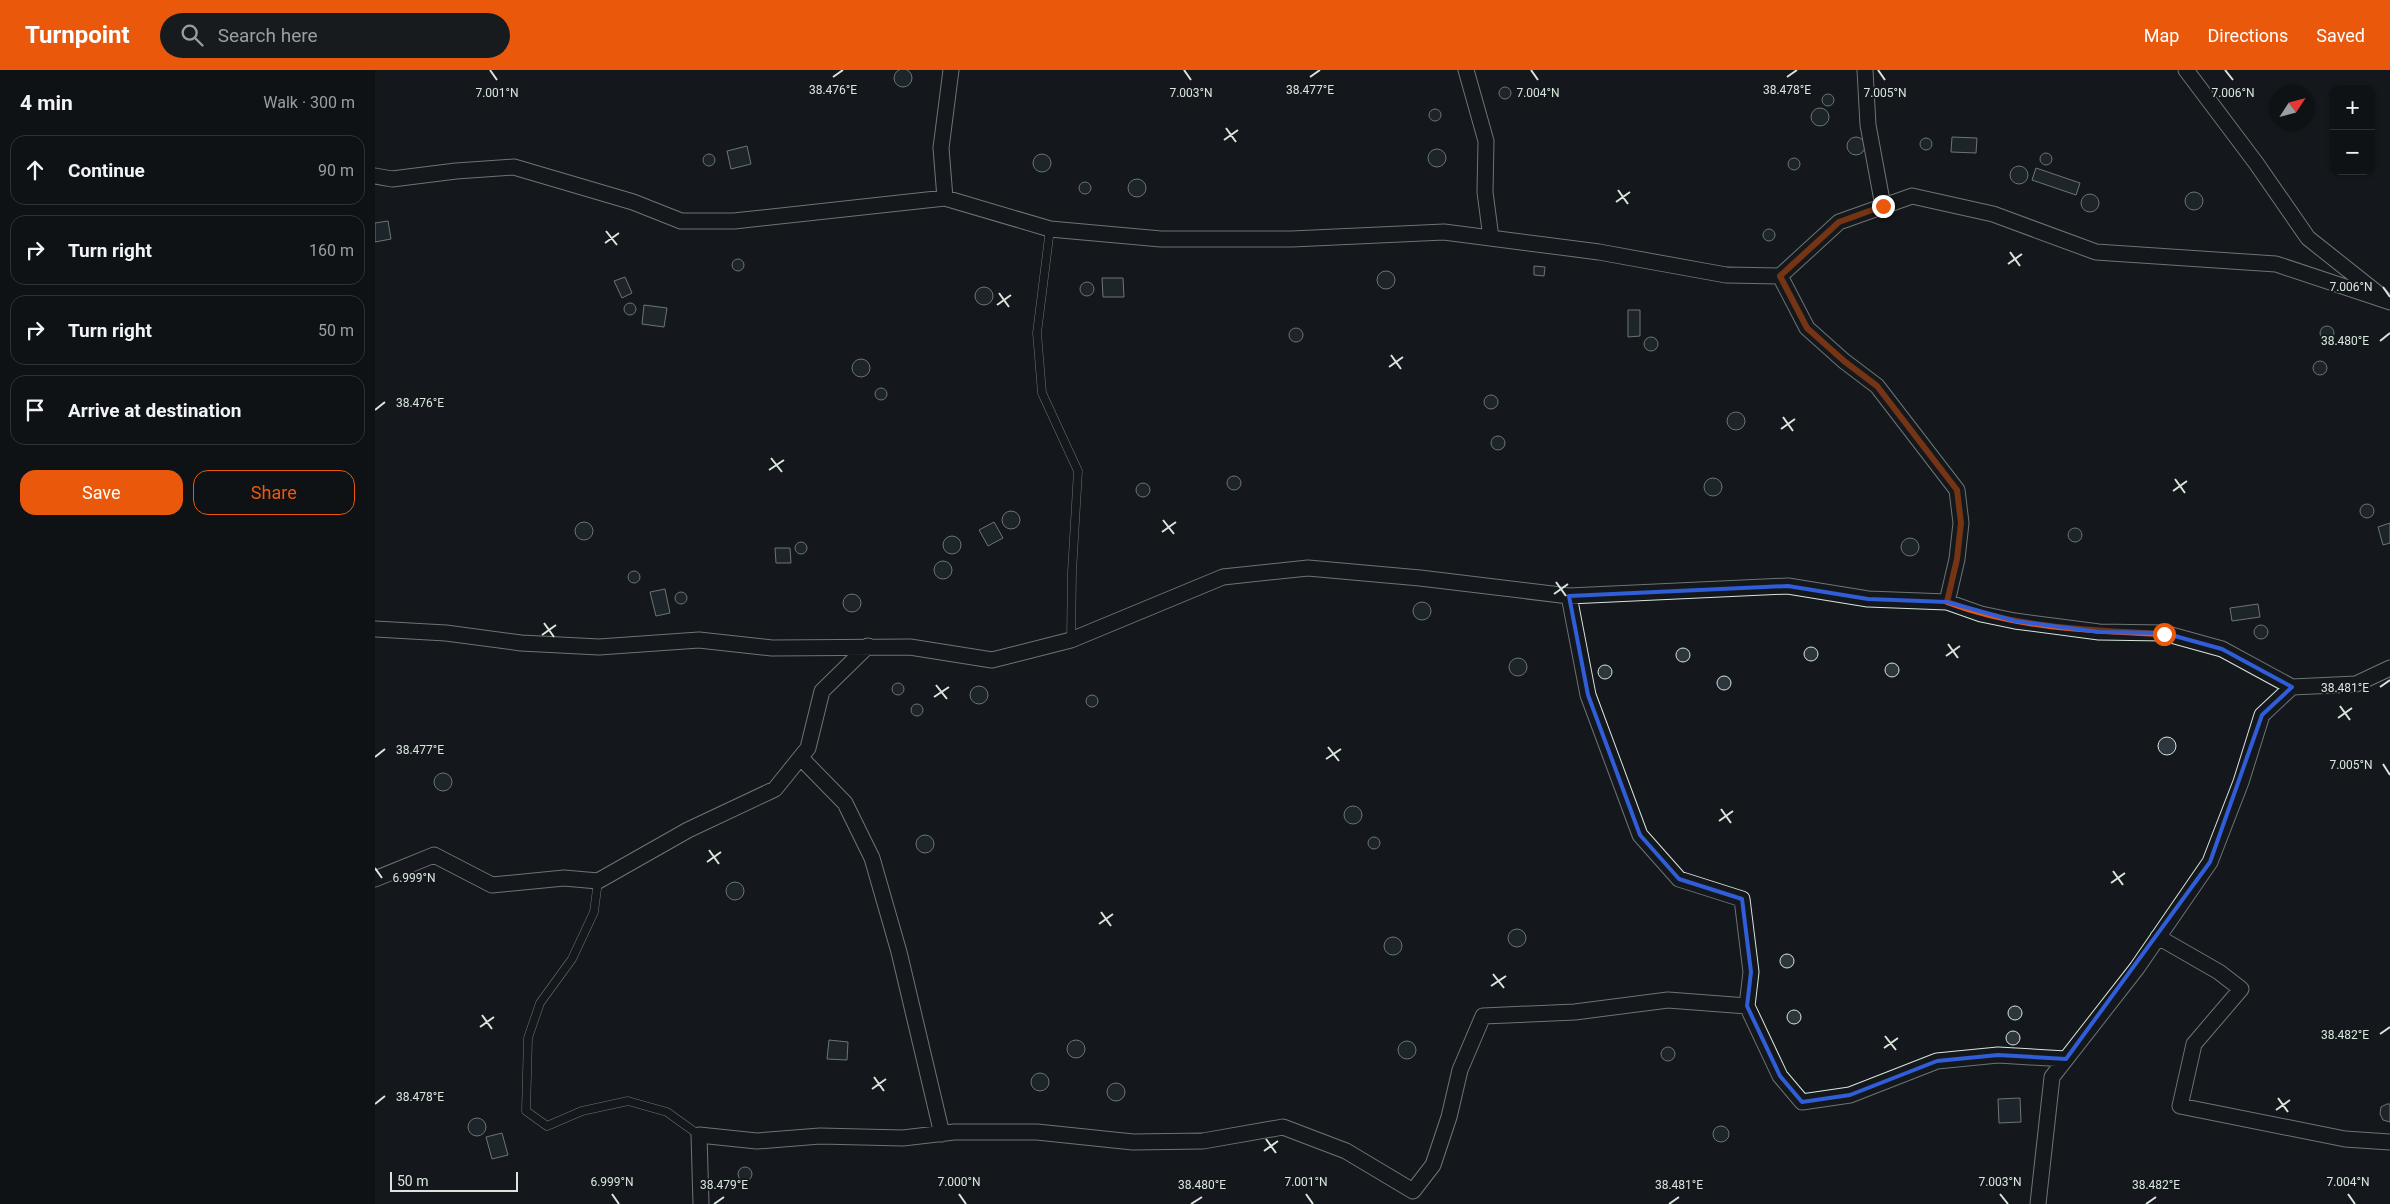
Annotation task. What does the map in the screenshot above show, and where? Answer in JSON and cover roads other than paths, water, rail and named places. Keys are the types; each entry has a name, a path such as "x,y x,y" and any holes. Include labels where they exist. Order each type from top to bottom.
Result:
{"street":[{"path":"945,198 941,148 951,70"},
{"path":"1465,70 1486,141 1485,192 1491,238"},
{"path":"1865,70 1868,125 1883,206"},
{"path":"2186,70 2256,163 2308,238 2389,302"},
{"path":"375,176 393,179 456,171 514,167 633,202 681,221 734,221 945,198 1050,229 1161,240 1292,238 1444,232 1599,252 1726,276 1780,276 1839,222 1912,196 1993,214 2096,252 2275,264 2389,302"},
{"path":"1780,276 1807,328 1844,361 1877,386 1957,490 1960,532 1957,559 1947,602"},
{"path":"375,628 446,633 521,644 599,647 699,640 772,648 910,647 993,660 1071,640 1223,576 1308,568 1420,578 1569,596 1788,586 1868,599 1947,602 1981,614 2015,621 2099,632 2164,634 2222,649 2293,687 2356,684 2390,668"},
{"path":"1569,596 1589,695 1640,835 1679,879 1742,898 1751,972 1747,1006 1780,1076 1803,1102 1850,1096 1937,1061 1998,1055 2066,1058"},
{"path":"375,879 435,855 492,885 564,878 598,881 688,830 775,790 808,748 822,690 868,646"},
{"path":"2038,1204 2051,1078 2137,968 2209,862 2241,782 2262,715 2293,687"},
{"path":"801,758 845,803 872,858 899,952 942,1134"},
{"path":"2158,937 2219,972 2241,989 2194,1044 2180,1106 2345,1140 2390,1142"},
{"path":"701,1204 699,1135 757,1141 820,1136 903,1138 942,1134 1037,1132 1133,1142 1203,1141 1283,1127 1346,1150 1413,1191 1433,1166 1449,1117 1460,1070 1483,1016 1575,1012 1668,1000 1747,1006"}],"lane":[{"path":"1050,229 1037,333 1042,393 1078,471 1072,572 1071,640"},
{"path":"598,881 594,912 572,959 539,1003 529,1038 526,1111 547,1126 582,1111 628,1101 667,1112 699,1135"}]}
